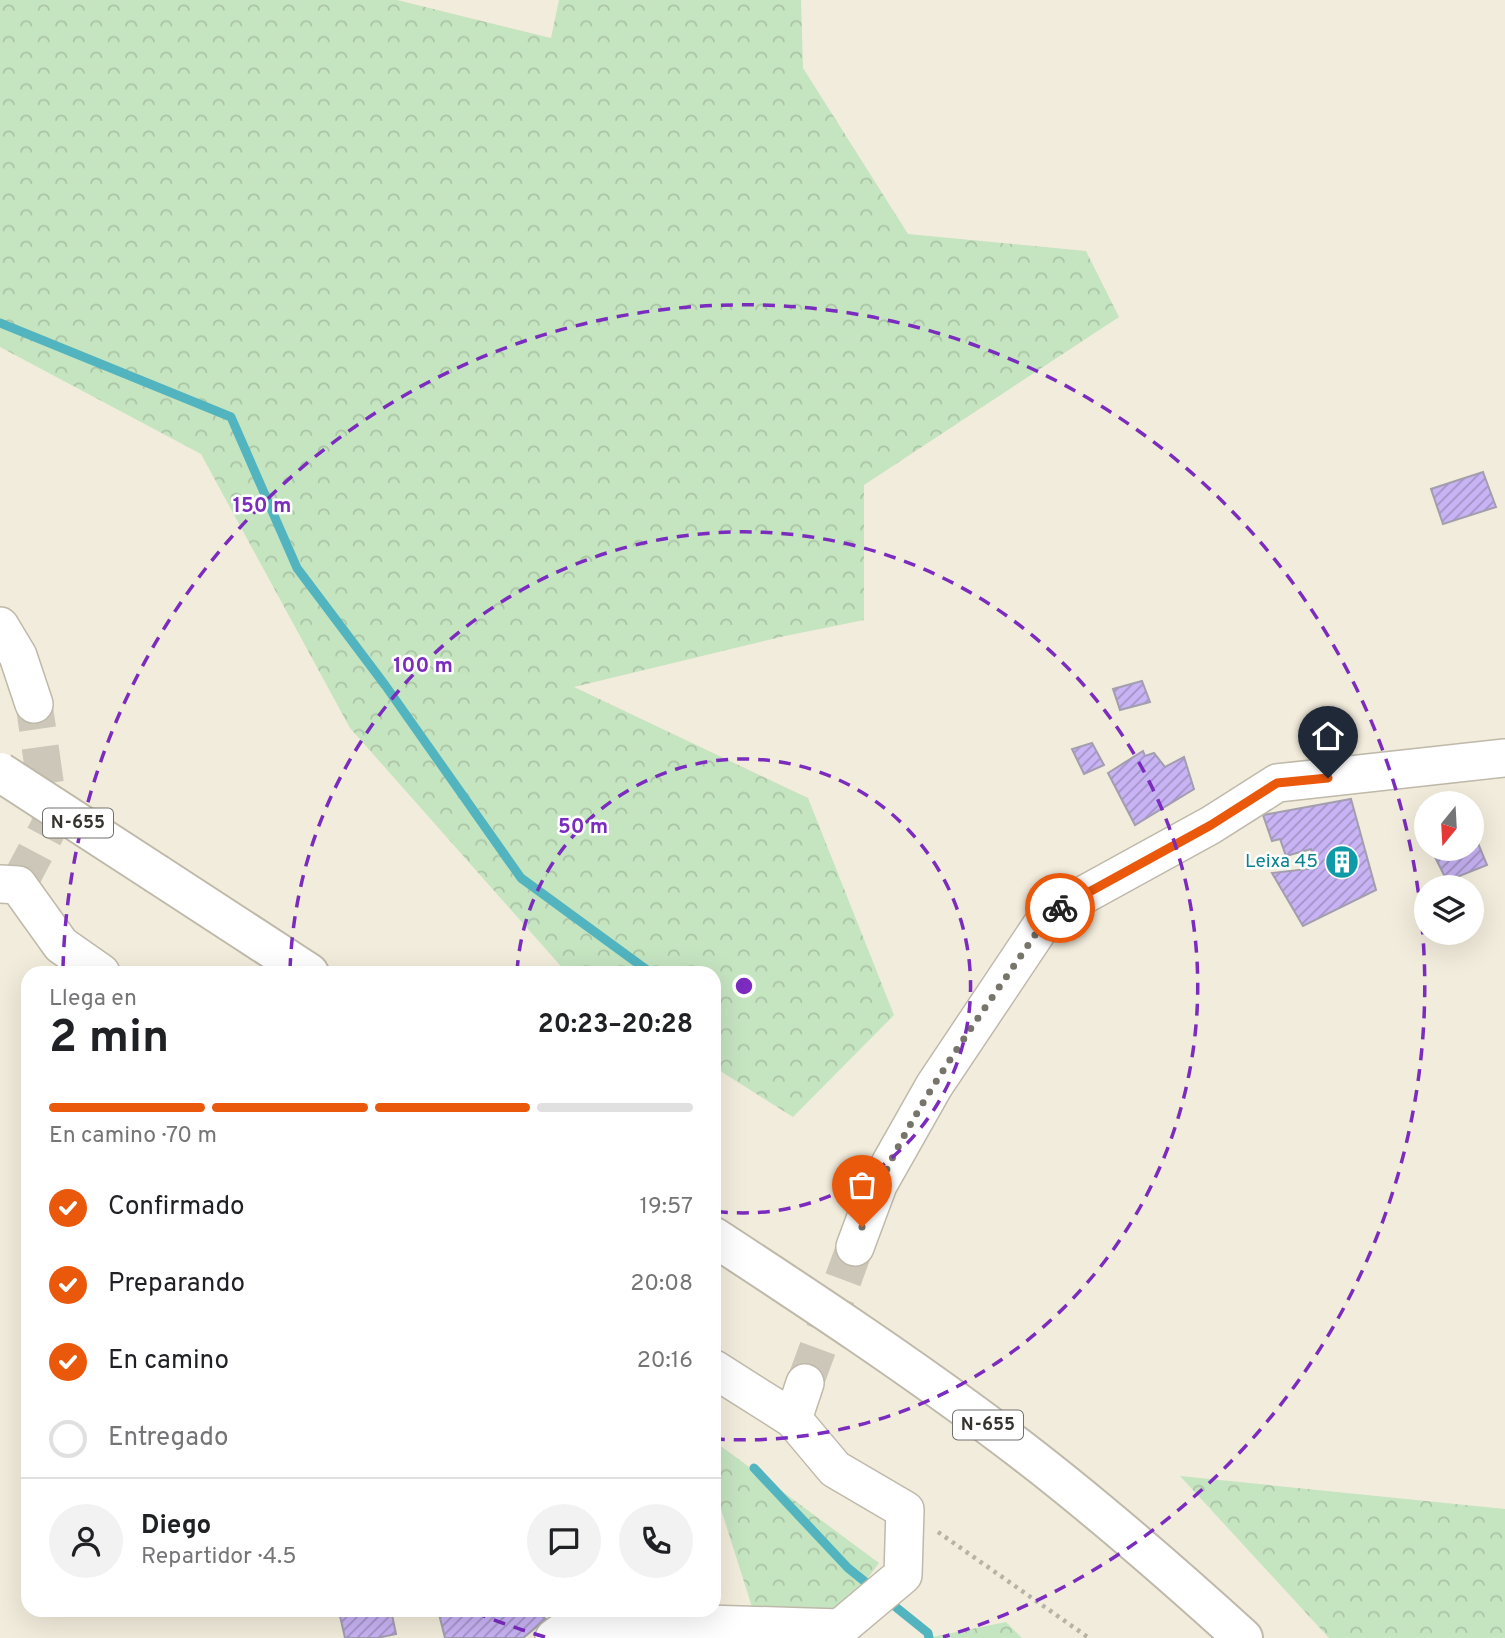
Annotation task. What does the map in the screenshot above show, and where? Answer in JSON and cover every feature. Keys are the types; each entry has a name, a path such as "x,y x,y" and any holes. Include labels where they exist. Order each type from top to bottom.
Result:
{"highway":[{"name":"N-655","path":"0,772 298,966"},
{"name":"N-655","path":"721,1242 816,1304 1003,1436 1171,1572 1243,1638"}],"street":[{"path":"0,626 18,656 34,704"},
{"path":"855,1247 878,1185 934,1086 1049,914 1211,825 1277,783 1505,758"},
{"path":"9,884 61,946 91,966"},
{"path":"554,1638 579,1620 840,1628 903,1575 905,1510 835,1469 793,1419 721,1373"},
{"path":"793,1419 805,1383"}],"path":[{"path":"905,1510 1089,1638"}],"green space":[{"path":"0,0 397,0 551,38 559,0 801,0 803,68 908,234 1086,251 1119,317 864,485 864,620 785,636 574,687 808,798 894,1015 793,1117 721,1071 721,966 561,966 350,728 201,454 0,347"},
{"path":"721,1446 879,1563 845,1609 752,1607 721,1509"},
{"path":"1180,1476 1505,1509 1505,1638 1329,1638"},
{"path":"1006,1622 1022,1638 927,1638"}],"building":[{"path":"1483,472 1496,507 1443,524 1431,489"},
{"path":"1142,681 1150,702 1120,710 1113,689"},
{"path":"1092,743 1104,765 1084,774 1072,749"},
{"path":"1143,751 1145,756 1154,753 1165,767 1184,757 1194,789 1135,825 1108,773"},
{"name":"Leixa 45","path":"1351,799 1376,890 1303,926 1272,873 1317,868 1311,849 1286,856 1280,839 1272,841 1263,815"},
{"path":"1484,858 1487,865 1462,875 1444,875 1437,861 1484,861"},
{"path":"340,1617 392,1617 396,1634 377,1638 345,1638"},
{"path":"440,1617 546,1619 523,1638 445,1638"}],"waterway":[{"path":"0,323 231,417 297,568 385,685 521,878 641,966"},
{"path":"754,1468 848,1568 874,1589"},
{"path":"887,1600 928,1633 929,1638"}],"tunnel":[{"path":"18,885 51,823 34,704"},
{"path":"805,1383 855,1247"}],"way so far":[{"path":"862,1227 878,1185 934,1086 1049,914 1060,908"}],"place":[{"name":"Leixa 45","path":"1342,862"}],"route":[{"path":"1060,908 1211,825 1277,783 1328,778"}]}
